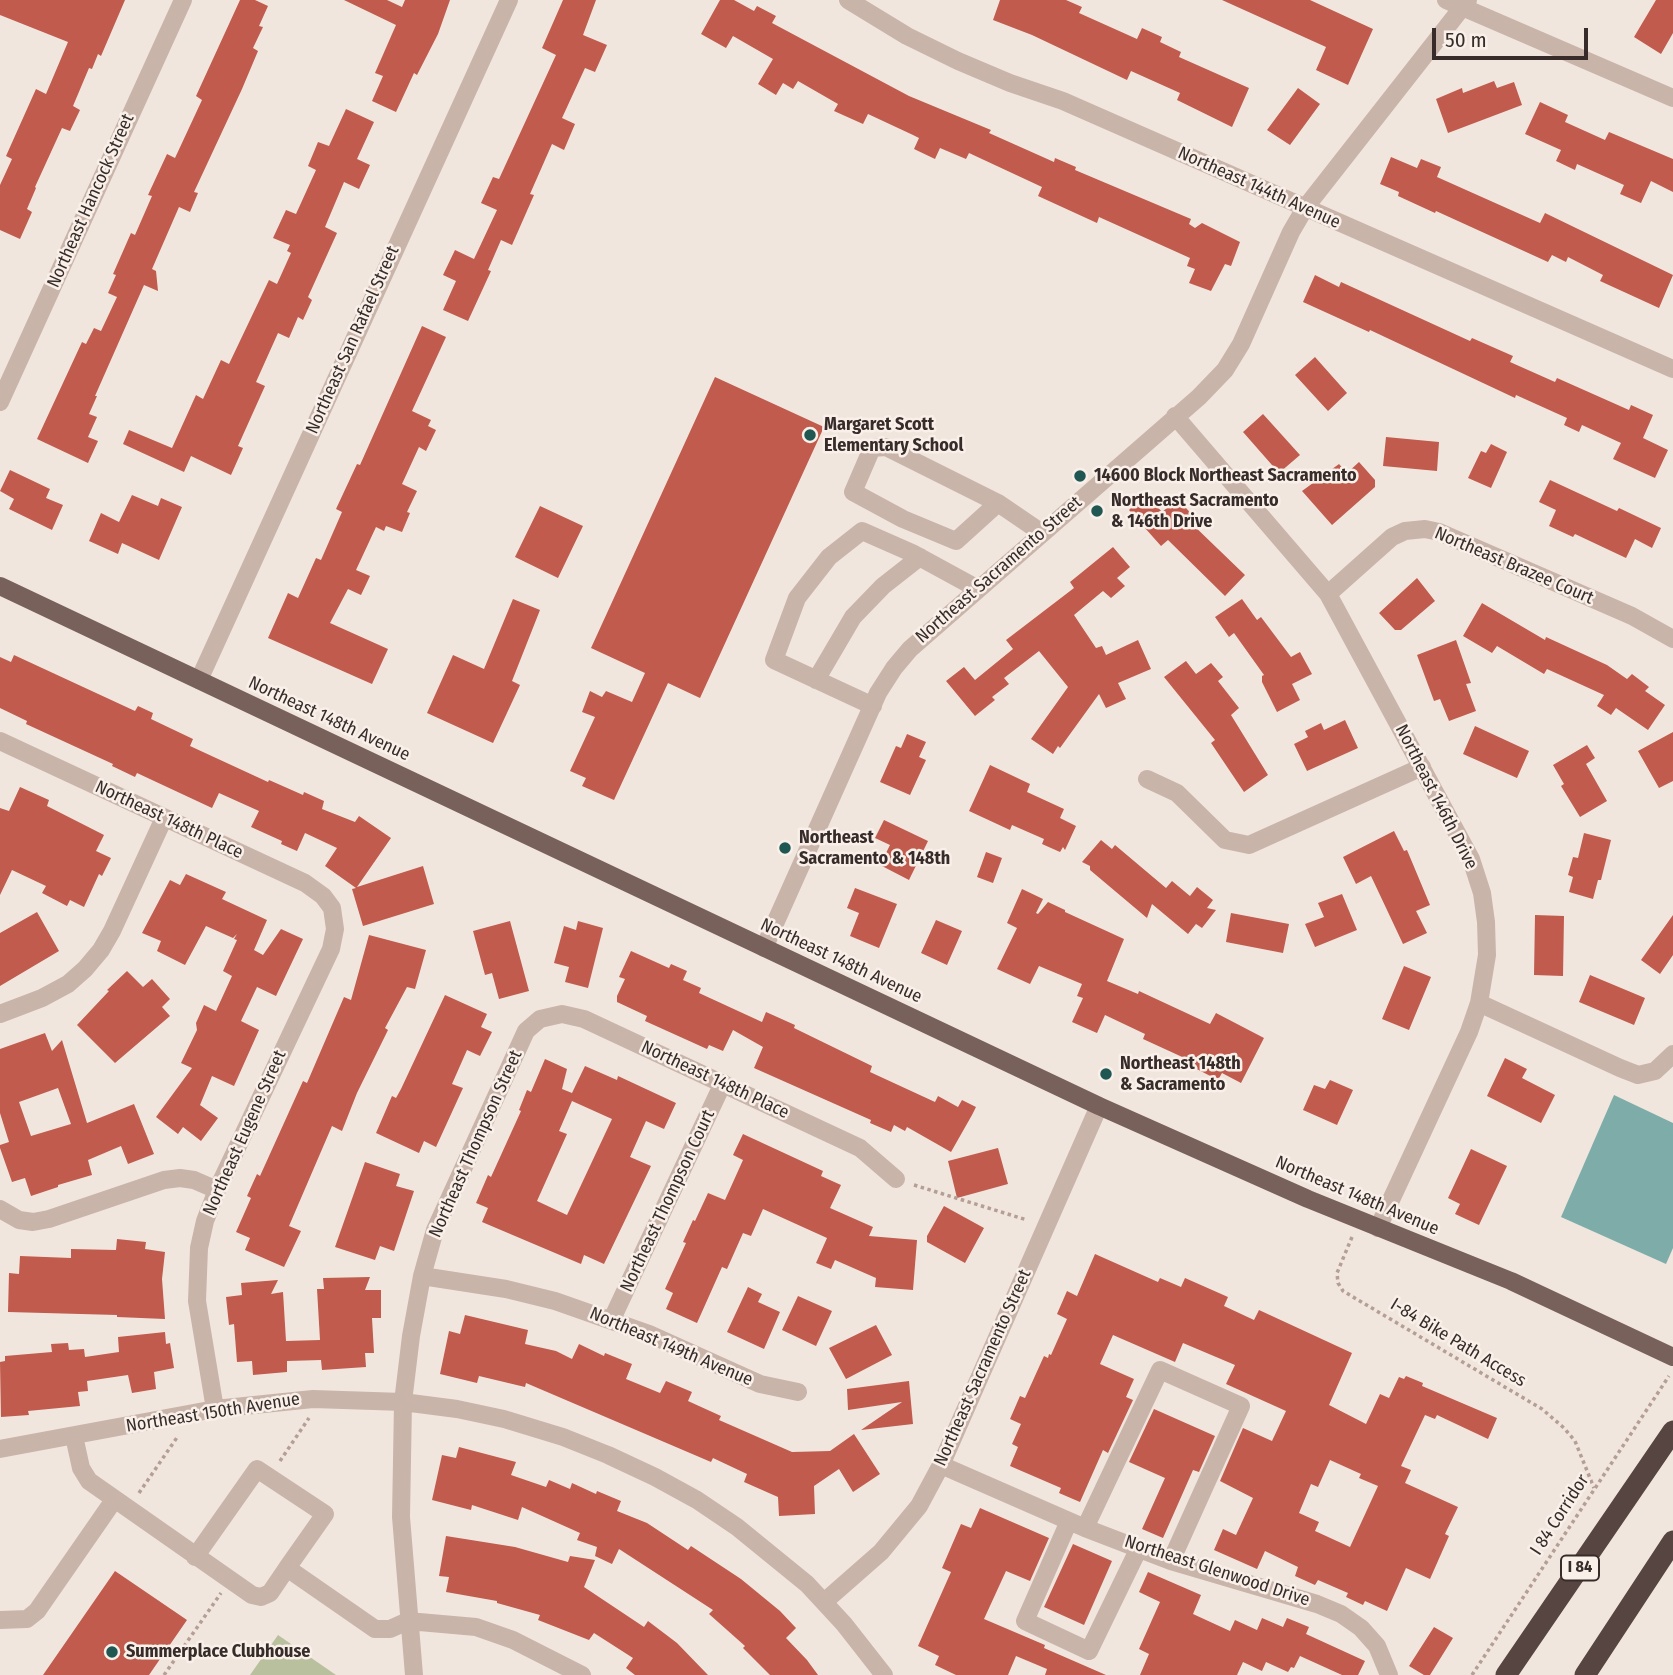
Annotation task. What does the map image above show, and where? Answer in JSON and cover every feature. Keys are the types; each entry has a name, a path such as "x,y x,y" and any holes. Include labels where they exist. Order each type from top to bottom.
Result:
{"highway":[{"name":"I 84","path":"1506,1675 1673,1431"},
{"path":"1585,1675 1673,1541"}],"main road":[{"name":"Northeast 148th Avenue","path":"0,586 1099,1106 1359,1221 1511,1281 1673,1357"}],"street":[{"name":"Northeast Hancock Street","path":"0,402 183,0"},
{"name":"Northeast San Rafael Street","path":"199,680 509,0"},
{"name":"Northeast 144th Avenue","path":"848,0 907,36 958,61 1063,101 1673,369"},
{"path":"1446,0 1465,4 1673,98"},
{"name":"Northeast Sacramento Street","path":"764,948 873,706 894,668 910,649 1199,397 1225,370 1241,344 1291,232 1305,208 1465,4"},
{"name":"Northeast 146th Drive","path":"1175,416 1328,594 1471,859 1482,893 1487,955 1479,1003 1469,1032 1378,1228"},
{"path":"998,503 957,541 903,519 853,492 872,448 886,447 998,503 1042,533"},
{"name":"Northeast Brazee Court","path":"1328,594 1392,537 1405,531 1424,529 1439,532 1632,617 1673,639"},
{"path":"873,706 774,660 797,598 829,557 862,531 920,557 978,589"},
{"path":"816,680 853,617 883,586 920,557"},
{"name":"Northeast 148th Place","path":"0,741 306,883 323,896 331,908"},
{"path":"1147,779 1177,793 1225,840 1249,845 1422,767"},
{"path":"0,1014 41,999 68,984 101,950 164,818"},
{"name":"Northeast Eugene Street","path":"215,1409 200,1326 197,1276 205,1222 217,1190 331,949 335,929 331,908"},
{"path":"1479,1003 1620,1069 1639,1075 1655,1071 1673,1055"},
{"name":"Northeast 148th Place","path":"526,1031 540,1019 562,1014 583,1019 860,1148 896,1179"},
{"name":"Northeast Thompson Street","path":"414,1675 401,1517 403,1402 411,1336 422,1276 435,1230 526,1031"},
{"name":"Northeast Thompson Court","path":"612,1319 723,1083"},
{"name":"Northeast Sacramento Street","path":"824,1602 872,1561 919,1506 941,1465 1099,1106"},
{"path":"0,1209 19,1220 33,1222 50,1219 164,1180 194,1180 217,1190"},
{"name":"Northeast 149th Avenue","path":"422,1276 506,1289 555,1301 612,1319 760,1384 797,1392"},
{"path":"1139,1548 1089,1651 1025,1621 1160,1370 1241,1406 1171,1561"},
{"name":"Northeast 150th Avenue","path":"0,1449 215,1409 313,1399 403,1402 505,1419 563,1437 632,1466 697,1500 737,1527 789,1568 824,1602 884,1675"},
{"path":"74,1436 81,1468 89,1480 121,1505 195,1557 252,1595 261,1597 270,1592 325,1514 257,1469 195,1557"},
{"name":"Northeast Glenwood Drive","path":"941,1465 1171,1561 1317,1604 1341,1614 1361,1628 1377,1646 1389,1675"},
{"path":"0,1620 27,1619 37,1611 121,1505"},
{"path":"287,1568 375,1629 390,1629 408,1621 476,1628 523,1644 582,1675"}],"path":[{"path":"896,1179 1046,1227"},
{"name":"I-84 Bike Path Access","path":"1359,1221 1337,1273 1338,1283 1343,1291 1542,1409 1575,1441 1594,1488"},
{"name":"I 84 Corridor","path":"1472,1675 1673,1370"},
{"path":"269,1477 309,1417 313,1399"},
{"path":"121,1505 179,1435 175,1417"},
{"path":"164,1675 229,1580"}],"green space":[{"path":"278,1635 336,1675 250,1675"}],"water":[{"path":"1614,1095 1673,1123 1673,1248 1666,1264 1561,1217"}],"building":[{"path":"0,0 125,0 101,56 98,54 92,69 89,68 73,106 80,110 70,131 62,128 35,187 27,209 32,212 20,239 0,230 0,185 12,159 6,156 36,89 46,94 68,42 0,15"},
{"path":"240,0 255,0 268,6 259,26 263,27 253,48 258,51 194,192 198,193 190,212 179,207 152,269 156,271 158,291 144,285 95,396 89,414 97,417 88,437 98,441 88,463 37,439 82,342 86,344 94,328 101,331 117,297 108,293 116,275 113,274 131,233 135,235 152,196 148,195 167,154 175,158 202,100 196,96"},
{"path":"344,0 387,0 402,7 405,0 450,0 438,34 417,75 414,73 396,112 372,101 383,76 375,73 396,25"},
{"path":"563,0 596,0 583,35 607,45 595,72 585,68 562,118 575,124 564,150 552,144 512,245 501,240 488,270 491,271 468,321 443,310 456,281 443,275 455,250 474,259 497,210 481,203 493,177 499,179 556,55 542,48"},
{"path":"720,0 734,0 754,11 757,6 776,16 772,23 909,96 991,130 989,133 1054,162 1055,158 1076,167 1075,170 1191,219 1189,224 1195,228 1202,223 1240,242 1231,266 1225,264 1211,291 1189,283 1195,269 1187,266 1190,258 1099,217 1097,223 1038,196 1042,187 969,153 966,159 940,148 935,159 914,149 919,138 868,114 863,124 834,111 838,104 798,81 793,89 783,83 776,95 758,84 773,59 733,36 726,48 701,34"},
{"path":"1000,0 1066,0 1082,7 1079,13 1137,39 1142,28 1162,37 1160,42 1181,52 1179,57 1249,88 1232,127 1177,100 1180,93 1131,71 1127,80 1032,35 993,20"},
{"path":"1222,0 1310,0 1373,29 1348,85 1316,70 1326,47"},
{"path":"1656,0 1673,0 1673,33 1661,54 1634,37"},
{"path":"1494,81 1497,88 1514,82 1522,105 1448,133 1436,99 1462,88 1463,93"},
{"path":"1298,88 1320,104 1290,145 1267,130"},
{"path":"1540,102 1568,115 1565,122 1605,140 1609,132 1673,159 1673,192 1651,181 1641,203 1620,194 1624,185 1577,164 1575,170 1556,161 1561,150 1525,134"},
{"path":"346,109 374,122 357,159 370,165 359,189 344,182 325,227 337,233 308,297 312,300 303,320 298,317 289,338 278,333 256,382 265,386 238,446 243,448 231,475 191,456 184,472 123,444 129,430 172,448 196,395 203,399 221,360 229,364 269,280 277,284 291,253 287,251 290,245 273,238 286,210 296,214 316,170 308,166 318,142 329,146"},
{"path":"1391,157 1417,168 1421,159 1441,167 1437,177 1540,223 1545,213 1673,275 1659,308 1600,281 1603,275 1568,257 1566,262 1552,255 1548,262 1398,196 1399,192 1380,184"},
{"path":"1315,275 1339,287 1341,282 1470,341 1472,338 1513,356 1510,362 1555,382 1557,378 1629,410 1631,405 1653,415 1643,438 1668,450 1655,478 1613,459 1621,443 1582,425 1579,432 1564,425 1567,418 1516,395 1515,398 1370,330 1369,332 1303,302"},
{"path":"422,326 446,337 412,411 431,420 428,426 436,430 426,451 419,447 402,484 417,491 407,512 410,513 402,532 386,526 384,531 376,527 356,570 370,576 361,595 348,589 330,623 388,649 372,684 268,638 288,593 298,598 316,558 321,560 342,512 336,509 357,464 360,465"},
{"path":"1315,357 1347,393 1328,411 1295,375"},
{"path":"715,377 824,427 700,698 668,683 614,800 582,786 586,778 570,771 595,717 582,712 590,691 602,697 606,691 632,702 645,673 591,648"},
{"path":"1263,414 1300,455 1279,473 1243,432"},
{"path":"1386,437 1439,442 1437,471 1383,466"},
{"path":"1491,444 1507,452 1491,488 1468,478 1481,451 1486,453"},
{"path":"1359,462 1375,480 1375,487 1332,525 1302,491 1339,464 1347,473"},
{"path":"10,470 50,489 46,498 63,505 52,530 9,509 14,499 0,491"},
{"path":"1550,480 1661,528 1652,548 1635,539 1626,558 1575,534 1573,537 1549,526 1556,510 1539,502"},
{"path":"1146,494 1162,512 1178,499 1194,517 1189,521 1245,575 1225,596 1168,540 1161,546 1129,510"},
{"path":"132,495 158,506 161,498 182,507 159,560 122,543 118,554 89,541 101,513 119,522"},
{"path":"540,506 583,526 558,578 515,557"},
{"path":"1113,547 1130,567 1117,578 1125,586 1111,598 1103,591 1074,615 1096,648 1102,646 1106,655 1138,640 1151,669 1118,683 1126,699 1106,708 1099,694 1053,754 1031,739 1068,687 1039,651 1004,678 1009,684 992,697 995,700 975,716 946,681 964,667 975,680 1013,649 1006,640 1074,588 1070,582"},
{"path":"1417,578 1435,601 1401,630 1395,630 1379,613"},
{"path":"513,599 540,610 512,681 520,685 493,743 427,713 453,655 484,669"},
{"path":"1242,599 1257,620 1261,617 1291,657 1300,652 1312,674 1292,684 1300,700 1277,712 1262,682 1264,675 1234,633 1229,637 1215,617"},
{"path":"1482,603 1545,640 1546,637 1607,665 1627,679 1632,674 1649,687 1645,691 1665,705 1648,730 1616,708 1611,715 1597,706 1604,695 1547,669 1544,674 1497,646 1492,653 1463,636"},
{"path":"1456,640 1471,683 1466,684 1476,711 1449,721 1440,699 1434,701 1417,655"},
{"path":"14,655 135,711 138,706 153,713 151,719 193,739 190,746 268,782 269,780 324,801 322,809 355,822 359,816 391,838 357,887 423,866 434,904 363,926 352,889 356,888 325,866 337,848 305,833 297,851 251,827 259,811 219,793 212,808 137,773 135,777 26,724 27,721 0,708 0,657 11,662"},
{"path":"1186,661 1196,674 1211,663 1223,677 1218,681 1239,708 1231,715 1268,775 1244,792 1211,743 1215,740 1164,677"},
{"path":"1345,720 1358,748 1307,771 1294,744 1308,737 1305,731 1321,723 1324,730"},
{"path":"1475,726 1529,751 1517,778 1463,754"},
{"path":"1673,732 1673,781 1659,788 1638,751"},
{"path":"907,734 926,742 919,757 926,760 910,795 880,782 896,746 901,748"},
{"path":"1587,745 1595,758 1586,764 1607,801 1580,817 1561,786 1564,784 1553,765"},
{"path":"990,765 1030,784 1027,792 1064,809 1060,818 1076,826 1065,850 1063,847 1060,852 1042,844 1044,839 1012,825 1010,830 969,811"},
{"path":"20,787 49,800 47,806 104,835 96,851 111,858 102,876 99,874 84,907 70,900 67,906 42,893 46,886 12,870 0,895 0,808 9,811"},
{"path":"884,820 928,841 909,880 880,865 890,845 875,838"},
{"path":"1394,831 1404,851 1407,850 1430,905 1416,911 1427,933 1403,944 1371,876 1356,884 1343,857"},
{"path":"1584,833 1611,840 1601,880 1598,880 1593,899 1569,892 1573,877 1568,875 1573,857 1578,858"},
{"path":"1101,840 1112,849 1115,845 1166,888 1172,881 1190,896 1197,887 1213,900 1207,908 1216,910 1202,928 1196,924 1188,934 1152,904 1147,918 1090,870 1090,866 1082,862"},
{"path":"986,852 1002,858 993,883 977,877"},
{"path":"186,874 226,892 222,899 267,920 254,950 263,955 281,929 303,939 276,996 257,987 241,1021 259,1030 234,1086 212,1076 200,1105 218,1118 201,1141 183,1127 178,1134 156,1117 192,1068 181,1063 197,1030 196,1023 204,1005 216,1011 232,976 223,971 237,940 234,939 237,934 233,938 206,926 185,965 157,951 161,941 142,933 170,880 180,885"},
{"path":"855,888 897,904 879,948 850,936 859,913 847,908"},
{"path":"1022,889 1043,899 1036,913 1038,914 1048,902 1124,939 1107,981 1138,994 1139,991 1210,1024 1216,1013 1264,1038 1241,1083 1222,1073 1218,1080 1189,1065 1191,1061 1143,1039 1145,1034 1105,1015 1097,1033 1072,1022 1083,998 1077,996 1082,984 1039,966 1030,984 997,969 1017,928 1007,923"},
{"path":"1342,894 1357,930 1315,947 1305,924 1324,917 1318,903"},
{"path":"37,912 59,951 0,986 0,933"},
{"path":"1231,913 1289,924 1283,953 1226,942"},
{"path":"1535,915 1564,916 1563,976 1534,975"},
{"path":"1673,915 1673,955 1660,974 1641,960"},
{"path":"936,920 962,931 947,965 921,953"},
{"path":"510,921 529,991 499,999 492,973 485,975 473,931"},
{"path":"578,921 603,928 588,988 565,982 569,967 554,963 564,926 576,930"},
{"path":"369,935 426,950 415,989 407,987 385,1028 388,1030 342,1131 332,1126 289,1226 301,1231 284,1267 245,1250 250,1238 236,1232 251,1198 247,1196 257,1174 260,1176 303,1081 307,1083 344,997 351,1000"},
{"path":"631,951 669,968 671,964 687,971 683,980 701,988 699,993 762,1022 766,1012 795,1025 794,1028 872,1066 870,1072 935,1102 938,1096 958,1107 962,1100 976,1107 951,1152 907,1127 905,1131 894,1125 891,1132 870,1123 871,1120 754,1068 763,1047 733,1030 723,1051 709,1045 707,1049 645,1021 647,1016 617,1002 625,979 619,977"},
{"path":"1404,966 1431,977 1409,1030 1382,1019"},
{"path":"127,971 143,987 152,979 170,999 162,1007 170,1016 115,1063 77,1025"},
{"path":"1590,975 1645,998 1634,1025 1579,1002"},
{"path":"445,995 487,1014 481,1027 492,1032 480,1056 467,1050 452,1084 463,1088 436,1147 424,1141 419,1153 376,1133 392,1096 396,1098 401,1089"},
{"path":"45,1033 52,1051 62,1040 87,1123 134,1104 154,1154 128,1164 121,1146 88,1160 92,1175 31,1196 25,1178 12,1182 0,1148 0,1145 9,1142 0,1113 0,1049","holes":["58,1088 71,1124 31,1136 19,1102"]},
{"path":"1505,1058 1527,1069 1522,1078 1555,1095 1541,1123 1487,1096"},
{"path":"545,1059 567,1069 562,1089 572,1093 585,1066 617,1080 618,1076 676,1103 664,1129 646,1121 630,1157 651,1166 604,1264 584,1255 581,1264 482,1222 488,1208 476,1203 521,1111 519,1110 527,1090 531,1092","holes":["572,1101 612,1119 567,1215 537,1201 567,1134 559,1131"]},
{"path":"1330,1080 1353,1090 1337,1125 1303,1110 1314,1085 1325,1089"},
{"path":"743,1134 823,1171 821,1176 841,1185 830,1208 873,1227 869,1236 917,1240 913,1290 875,1287 876,1278 835,1260 831,1269 816,1263 827,1238 763,1209 751,1236 743,1233 727,1269 722,1267 697,1323 666,1309 673,1293 665,1289 686,1243 683,1242 708,1193 725,1200 743,1160 733,1155"},
{"path":"998,1148 1008,1184 957,1198 948,1161"},
{"path":"1471,1149 1507,1166 1479,1225 1455,1214 1460,1204 1448,1198"},
{"path":"365,1162 400,1174 396,1186 414,1191 394,1251 380,1246 375,1260 335,1247"},
{"path":"944,1206 984,1228 965,1263 927,1242 927,1236"},
{"path":"117,1239 146,1242 145,1249 165,1252 162,1279 165,1319 8,1312 9,1273 19,1274 20,1256 71,1258 71,1249 116,1250"},
{"path":"1095,1254 1158,1282 1160,1278 1181,1287 1185,1278 1228,1297 1224,1306 1254,1320 1259,1310 1352,1353 1329,1405 1366,1424 1380,1394 1389,1398 1399,1377 1404,1379 1406,1376 1423,1383 1422,1386 1497,1418 1488,1439 1437,1415 1435,1419 1425,1415 1401,1466 1411,1470 1405,1483 1458,1507 1445,1534 1449,1536 1430,1579 1406,1568 1387,1611 1365,1601 1363,1605 1346,1597 1348,1593 1318,1580 1315,1585 1295,1576 1298,1567 1265,1551 1257,1569 1214,1550 1223,1529 1236,1535 1253,1498 1220,1481 1243,1428 1272,1441 1286,1411 1226,1384 1235,1365 1183,1343 1175,1362 1113,1335 1100,1364 1134,1379 1126,1397 1133,1400 1108,1453 1103,1450 1080,1502 1059,1493 1061,1488 1010,1466 1018,1447 1012,1444 1021,1424 1010,1419 1020,1396 1025,1398 1044,1356 1048,1358 1049,1354 1051,1355 1067,1319 1057,1314 1067,1291 1077,1296","holes":["1330,1460 1361,1474 1359,1478 1378,1486 1350,1547 1315,1531 1319,1522 1299,1513 1311,1484 1318,1487"]},
{"path":"370,1277 365,1290 381,1290 381,1318 372,1318 374,1353 365,1353 366,1367 322,1370 321,1360 287,1361 287,1372 253,1375 252,1361 237,1362 234,1324 229,1325 226,1297 242,1295 241,1283 278,1280 271,1294 283,1292 286,1341 320,1340 317,1289 324,1289 323,1278"},
{"path":"748,1287 762,1294 758,1302 780,1312 764,1349 727,1332"},
{"path":"798,1296 832,1311 816,1346 782,1330"},
{"path":"465,1315 528,1330 525,1344 556,1351 572,1359 579,1344 604,1356 605,1353 632,1364 626,1379 660,1393 666,1381 692,1392 688,1401 721,1416 719,1420 792,1452 830,1451 854,1434 880,1474 853,1492 839,1469 814,1486 815,1514 779,1516 778,1497 744,1482 747,1474 713,1458 711,1462 526,1383 525,1387 479,1376 477,1383 440,1374 449,1331 460,1334"},
{"path":"876,1325 892,1355 846,1379 829,1348"},
{"path":"165,1332 166,1344 170,1343 174,1368 154,1372 156,1389 132,1393 128,1375 87,1381 88,1391 78,1392 80,1406 28,1411 29,1415 1,1417 0,1362 5,1361 5,1356 52,1352 51,1344 68,1343 69,1350 84,1349 85,1357 119,1352 118,1337"},
{"path":"909,1381 913,1424 861,1430 902,1402 848,1410 847,1389"},
{"path":"1154,1409 1215,1436 1199,1472 1193,1470 1163,1538 1142,1529 1165,1478 1129,1462"},
{"path":"459,1447 516,1462 511,1475 546,1487 549,1480 570,1489 572,1483 621,1501 617,1511 647,1523 688,1550 691,1546 741,1579 780,1611 796,1628 786,1638 818,1675 770,1675 743,1648 745,1646 709,1614 713,1610 619,1549 612,1564 595,1556 597,1547 577,1540 580,1533 522,1507 518,1520 472,1505 471,1510 432,1500 442,1455 456,1458"},
{"path":"980,1508 1049,1538 1030,1581 1006,1571 984,1619 1106,1675 1045,1675 1047,1669 1016,1656 1008,1675 956,1675 935,1665 939,1656 918,1646 951,1572 942,1568 961,1524 971,1528"},
{"path":"446,1536 515,1547 568,1562 570,1556 595,1560 584,1587 644,1627 648,1621 677,1643 708,1675 635,1675 626,1668 633,1658 594,1633 589,1640 538,1620 540,1615 497,1601 446,1592 449,1577 439,1576"},
{"path":"1073,1544 1112,1561 1084,1625 1044,1607"},
{"path":"115,1571 187,1620 149,1675 43,1675"},
{"path":"1148,1572 1201,1595 1193,1614 1230,1631 1235,1620 1257,1630 1262,1618 1283,1627 1287,1618 1309,1627 1306,1634 1365,1661 1358,1675 1342,1675 1300,1656 1294,1668 1291,1667 1288,1672 1266,1662 1262,1671 1243,1662 1237,1675 1140,1675 1149,1654 1139,1649 1160,1602 1139,1592"},
{"path":"1434,1627 1453,1638 1430,1675 1424,1675 1409,1666"}],"place":[{"name":"Margaret Scott Elementary School","path":"810,435"},
{"name":"14600 Block Northeast Sacramento","path":"1080,476"},
{"name":"Northeast Sacramento & 146th Drive","path":"1097,511"},
{"name":"Northeast Sacramento & 148th","path":"785,848"},
{"name":"Northeast 148th & Sacramento","path":"1106,1074"},
{"name":"Summerplace Clubhouse","path":"112,1652"}]}
